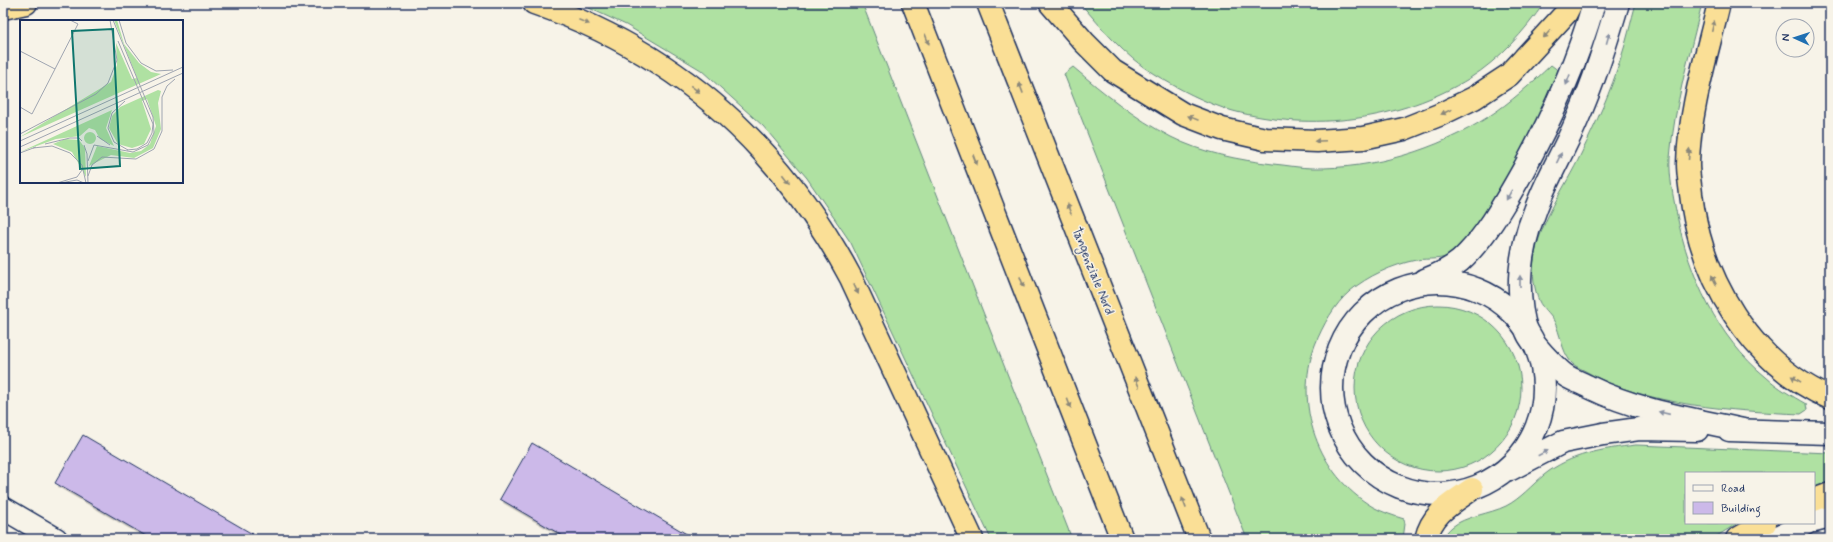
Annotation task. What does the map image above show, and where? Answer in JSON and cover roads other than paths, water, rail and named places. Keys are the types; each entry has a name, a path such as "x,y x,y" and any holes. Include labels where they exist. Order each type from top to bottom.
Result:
{"highway":[{"path":"3,8 26,3"},
{"path":"534,3 597,28 638,50 675,74 715,103 750,136 777,166 832,242 851,278 972,539"},
{"path":"913,3 1122,539"},
{"name":"Tangenziale Nord","path":"988,3 1198,539"},
{"path":"1050,3 1084,42 1113,71 1183,114 1222,129 1265,139 1317,141 1363,138 1404,129 1439,115 1474,98 1509,75 1566,13 1571,3"},
{"path":"1719,3 1691,129 1688,165 1693,212 1701,243 1712,274 1725,300 1743,328 1768,355 1789,374 1818,393 1830,398"},
{"path":"1426,539 1429,527 1444,508 1472,488"},
{"path":"1815,500 1830,494"},
{"path":"1737,539 1763,524"}],"street":[{"path":"1594,3 1564,92 1540,140 1504,205 1482,235 1460,260 1445,272 1394,291 1375,303 1358,318 1345,337 1336,359 1332,382 1334,405 1340,427 1350,447 1365,465 1383,479 1404,488 1426,493 1450,494 1472,488 1496,477 1563,442 1603,434 1639,429 1830,433"},
{"path":"1496,477 1517,459 1533,436 1542,409 1544,381 1539,359 1528,333 1521,302 1519,279 1526,241 1535,210 1578,120 1606,45 1618,3"},
{"path":"1416,284 1438,281 1459,283 1480,290 1499,300 1514,313 1547,358 1566,376 1607,396 1646,409 1743,430"},
{"path":"3,508 56,539"},
{"path":"1815,521 1830,517"},
{"path":"1774,539 1805,524"}]}
